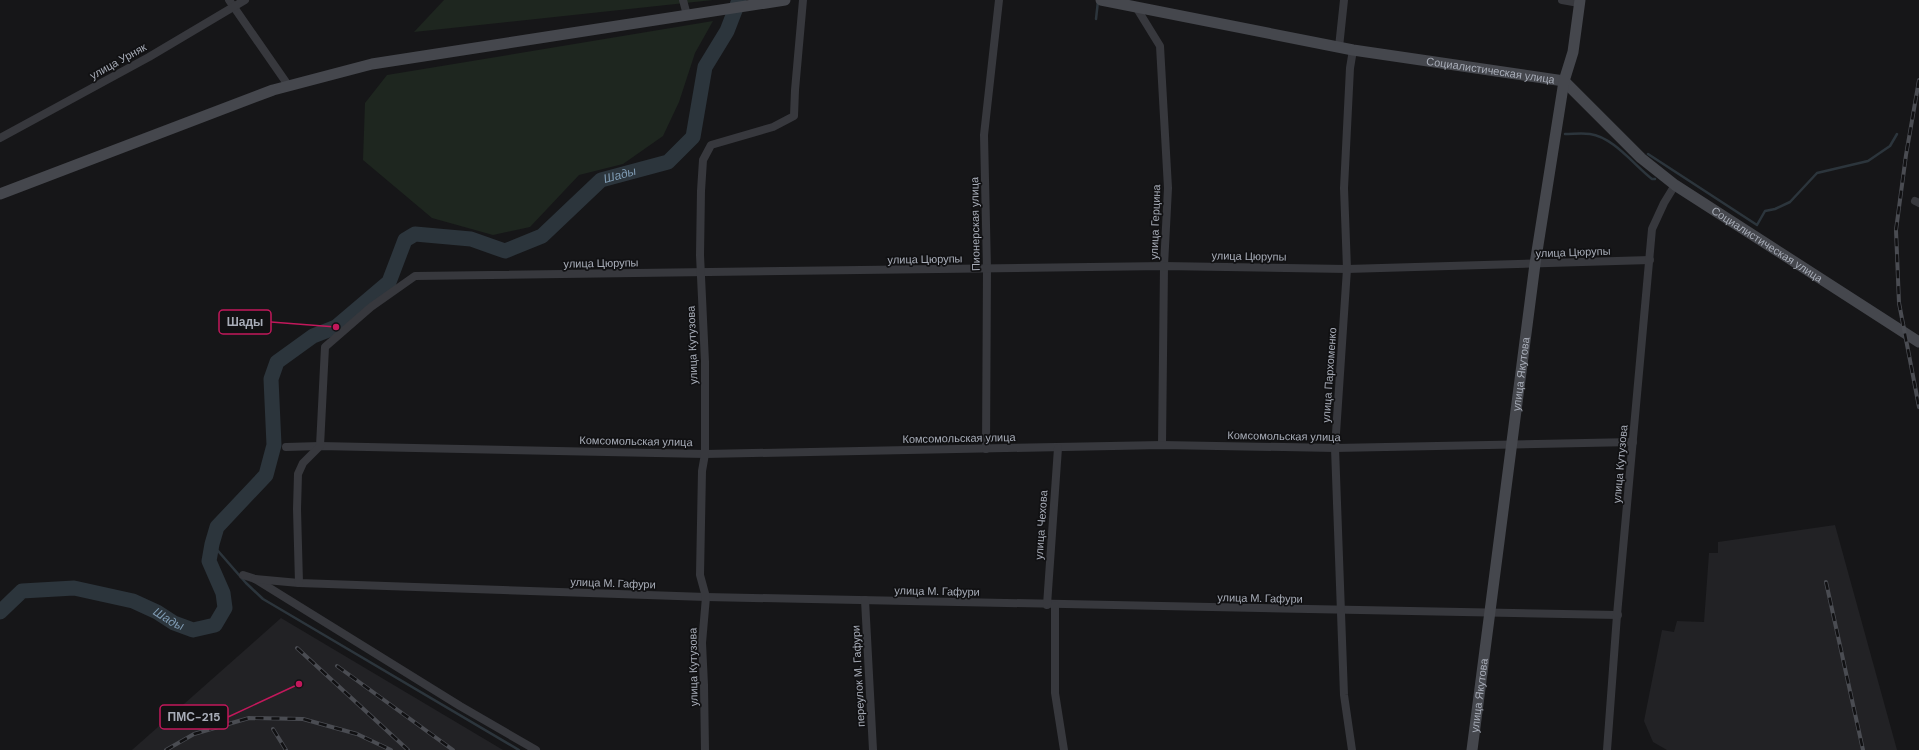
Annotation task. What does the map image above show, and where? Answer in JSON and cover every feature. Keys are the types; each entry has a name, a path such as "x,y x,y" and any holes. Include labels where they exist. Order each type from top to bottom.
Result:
{"street":[{"path":"229,0 288,85"},
{"name":"улица Урняк","path":"0,138 149,57 234,8 245,0"},
{"path":"683,0 687,15"},
{"path":"0,194 288,85 372,64 785,0"},
{"name":"улица Кутузова","path":"705,750 702,643 706,597 700,574 702,471 705,454 705,362 701,272 701,191 704,160 711,145 773,127 794,116 803,0"},
{"name":"Пионерская улица","path":"986,449 987,269 984,135 999,0"},
{"name":"Социалистическая улица","path":"1102,0 1353,50 1564,81 1641,158 1675,185 1919,342"},
{"path":"1339,46 1344,0"},
{"path":"1562,0 1580,1"},
{"name":"улица Якутова","path":"1472,750 1488,611 1512,445 1535,264 1564,81 1573,52 1580,1"},
{"name":"улица Герцина","path":"1136,7 1160,46 1168,188 1164,266 1162,446"},
{"name":"улица Пархоменко","path":"1352,750 1344,695 1335,448 1347,269 1344,188 1350,68 1353,50"},
{"name":"улица Кутузова","path":"1607,750 1652,229 1664,203 1675,185"},
{"name":"улица Цюрупы","path":"320,446 324,347 371,307 415,276 1164,266 1347,269 1650,260"},
{"name":"Комсомольская улица","path":"286,447 320,446 705,454 1162,446 1335,448 1633,442"},
{"path":"299,582 297,509 298,474 303,462 320,446"},
{"name":"улица Чехова","path":"1058,448 1051,605 1055,693 1064,750"},
{"path":"243,575 255,578 460,706 536,750"},
{"name":"улица М. Гафури","path":"255,578 299,582 706,597 1051,605 1488,611 1618,615"},
{"name":"переулок М. Гафури","path":"865,600 873,750"}],"shaded area":[{"path":"444,0 713,0 414,32"},
{"path":"713,21 695,53 679,102 663,136 623,164 579,175 530,227 493,235 432,218 363,160 365,103 387,75"},
{"path":"1835,525 1897,750 1667,750 1653,742 1644,721 1662,630 1674,632 1677,621 1704,622 1709,553 1718,553 1718,542"},
{"path":"281,618 503,750 132,750"}],"waterway":[{"name":"Шады","path":"0,612 22,591 74,588 133,601 157,612 174,623 193,630 215,625 225,608 223,593 209,561 212,544 217,527 266,475 274,445 271,379 277,362 313,336 336,327 389,282 405,240 415,234 471,239 505,251 542,236 601,180 668,162 693,137 705,67 727,31 739,0"},
{"path":"1096,19 1098,1"},
{"path":"1565,134 1590,134 1599,136 1623,152 1652,179 1655,179"},
{"path":"1648,154 1757,225 1765,211 1775,209 1790,202 1817,173 1868,161 1890,146 1897,134"},
{"path":"212,544 246,583 263,599 519,750"}],"railway":[{"path":"1919,80 1906,155 1896,230 1899,303 1919,407"},
{"path":"1826,582 1863,750"},
{"path":"297,648 408,750"},
{"path":"337,666 453,750"},
{"path":"166,750 194,734 249,718 303,719 357,734 391,750"},
{"path":"273,729 286,750"}],"place":[{"name":"Шады","path":"336,327"},
{"name":"ПМС-215","path":"299,684"}]}
